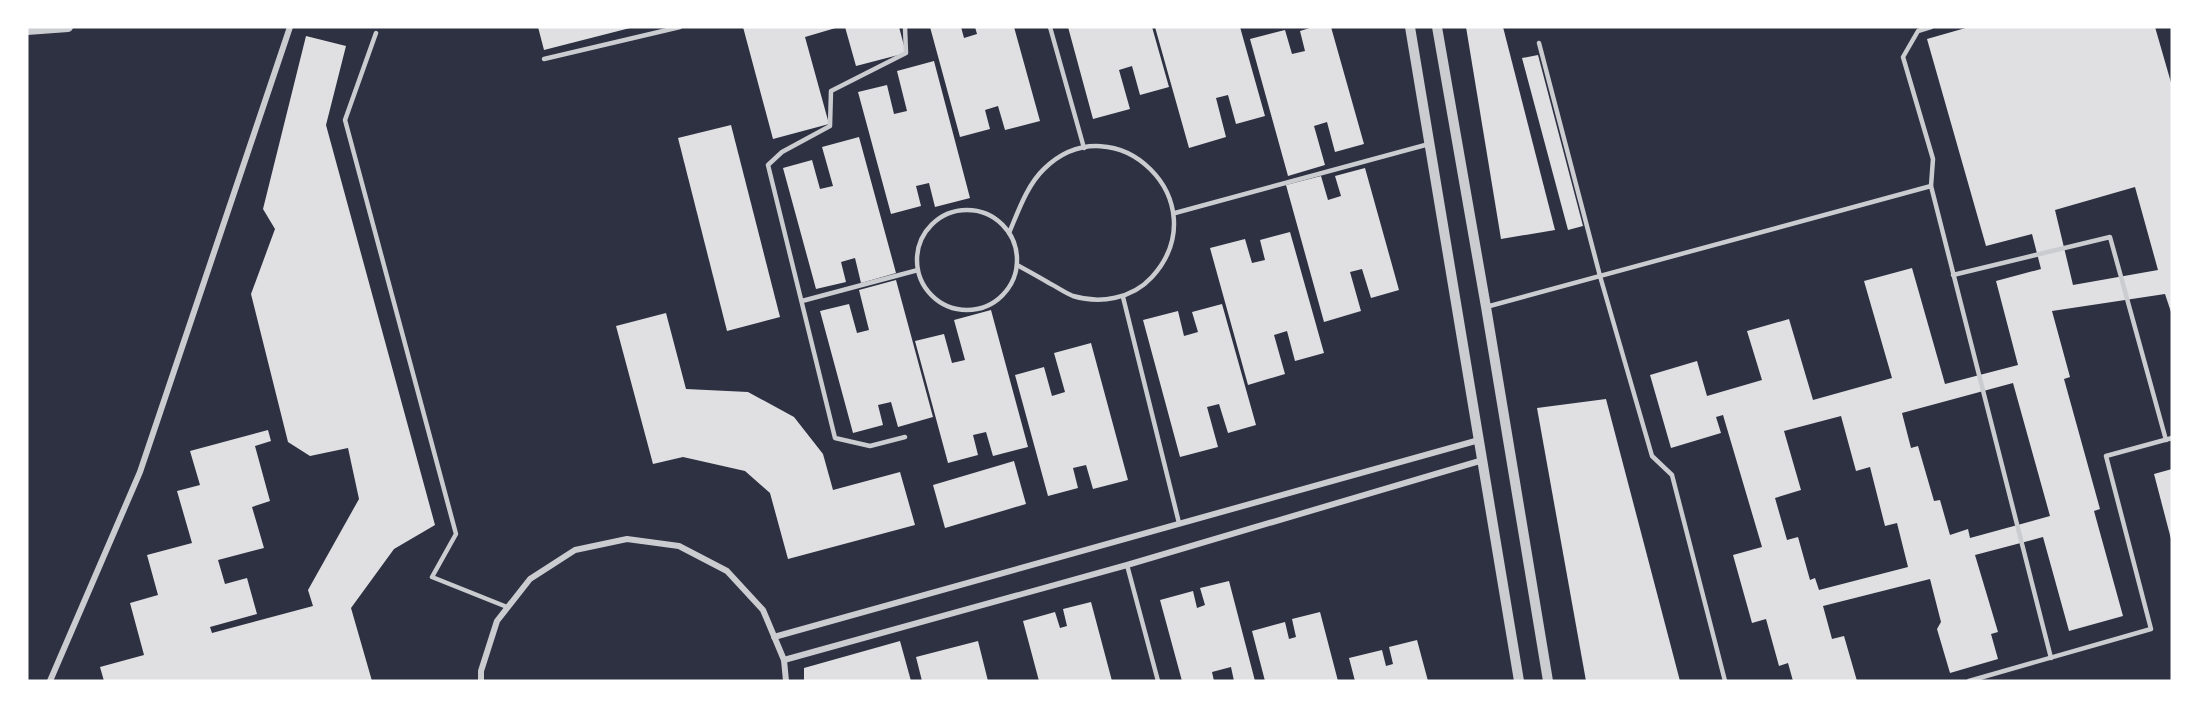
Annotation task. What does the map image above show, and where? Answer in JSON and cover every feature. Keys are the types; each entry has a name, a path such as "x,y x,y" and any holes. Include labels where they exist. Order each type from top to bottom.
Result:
{"street":[{"path":"27,30 68,27"},
{"path":"50,681 140,472 290,27"},
{"path":"1410,27 1519,681"},
{"path":"1437,27 1548,681"},
{"path":"774,637 1479,440"},
{"path":"784,660 1127,565 1483,460"},
{"path":"481,681 481,671 497,621 530,579 575,550 627,539 680,546 727,571 763,610 784,660 786,681"}],"lane":[{"path":"544,59 680,27"},
{"path":"905,27 906,52 831,91 830,126 782,152 768,165 835,438 870,446 905,437"},
{"path":"1050,27 1084,148"},
{"path":"1932,27 1918,31 1903,57 1933,159 1930,186 2051,658"},
{"path":"376,33 345,120 456,534 432,578 507,607"},
{"path":"1539,43 1600,276 1652,456 1672,475 1725,681"},
{"path":"1175,213 1429,144"},
{"path":"1009,233 1029,190 1042,170 1062,155 1084,148 1109,147 1132,154 1152,168 1166,188 1175,213 1173,240 1164,265 1146,284 1123,297 1096,301 1071,296 1017,266"},
{"path":"1486,307 1930,186"},
{"path":"968,209 985,213 999,221 1009,233 1016,249 1017,266 1012,281 1002,295 989,305 973,310 956,309 941,303 928,292 920,277 916,261 919,244 926,230 938,219 952,211 968,209"},
{"path":"1953,275 2110,237 2169,439 2106,456 2151,628 1969,681"},
{"path":"802,301 918,270"},
{"path":"1123,297 1179,524"},
{"path":"1127,565 1158,681"}],"building":[{"path":"538,27 629,27 630,28 544,50"},
{"path":"743,27 839,27 805,37 829,124 773,139"},
{"path":"845,27 899,27 906,53 856,66"},
{"path":"930,27 961,27 964,38 977,34 975,27 1014,27 1040,121 1005,130 998,106 985,110 990,129 960,137"},
{"path":"1068,27 1152,27 1169,87 1140,95 1132,66 1119,70 1130,109 1093,119"},
{"path":"1155,27 1240,27 1265,116 1236,124 1228,95 1216,98 1226,137 1189,148"},
{"path":"1313,27 1331,27 1364,144 1335,152 1327,122 1314,126 1325,165 1288,176 1250,39 1285,30 1292,54 1305,51 1300,31"},
{"path":"1466,27 1503,27 1555,230 1501,239"},
{"path":"1969,27 2155,27 2172,86 2172,315 2165,294 2052,311 2070,377 2064,379 2100,509 2094,511 2123,616 2069,631 2043,537 1975,555 1998,632 1991,634 1998,659 1950,673 1937,629 1941,622 1930,579 1823,606 1832,639 1844,636 1857,681 1793,681 1788,663 1779,666 1766,619 1752,623 1733,555 1762,547 1723,415 1716,417 1721,433 1671,448 1650,375 1697,361 1707,396 1762,380 1747,331 1789,319 1813,400 1892,378 1864,281 1912,268 1945,384 2018,365 1996,281 2041,269 2032,234 1986,246 1927,39","holes":["2135,187 2158,270 2073,285 2055,210","2013,383 2050,516 1970,538 1968,529 1950,535 1940,500 1934,501 1918,446 1911,448 1902,413","1841,416 1856,471 1870,467 1885,526 1897,523 1908,567 1819,590 1815,578 1810,580 1798,537 1787,540 1775,498 1801,490 1784,431"]},
{"path":"306,36 346,46 326,125 435,525 394,549 351,608 372,681 104,681 100,667 144,655 130,603 158,595 147,555 192,543 177,491 200,485 190,451 268,430 271,441 255,446 270,501 252,507 264,548 218,560 225,584 247,578 257,614 210,627 212,633 313,606 308,590 359,499 348,448 310,456 288,442 251,294 275,229 263,209"},
{"path":"1538,55 1583,226 1568,230 1522,58"},
{"path":"934,61 970,198 935,207 929,183 916,186 921,206 891,214 858,92 887,85 894,114 907,111 897,71"},
{"path":"731,125 780,317 727,331 678,138"},
{"path":"859,137 896,273 861,283 855,258 841,262 846,282 816,289 783,168 812,160 820,189 833,186 822,147"},
{"path":"1365,168 1399,290 1371,298 1362,269 1350,272 1361,311 1324,322 1286,185 1321,176 1328,200 1341,196 1335,176"},
{"path":"1290,232 1324,353 1295,361 1287,331 1274,335 1285,374 1248,385 1210,248 1245,239 1252,263 1265,260 1260,240"},
{"path":"896,280 933,417 898,427 891,402 878,405 883,425 853,433 820,311 849,304 857,333 869,330 859,290"},
{"path":"1222,304 1256,425 1228,433 1219,404 1207,407 1218,447 1180,457 1143,320 1178,311 1184,336 1198,332 1192,312"},
{"path":"991,310 1028,447 993,456 986,432 973,435 978,455 948,463 915,341 944,334 952,363 965,360 954,320"},
{"path":"666,313 686,389 748,392 794,417 823,454 833,490 900,472 915,525 788,559 770,493 745,471 683,457 653,464 616,326"},
{"path":"1091,343 1128,480 1093,489 1086,465 1073,468 1078,488 1048,496 1015,375 1044,367 1052,396 1065,392 1054,353"},
{"path":"1606,399 1680,681 1586,681 1537,408"},
{"path":"1014,461 1026,504 945,528 933,485"},
{"path":"2172,469 2172,539 2171,539 2154,474"},
{"path":"1229,581 1255,681 1234,681 1231,667 1212,672 1214,681 1182,681 1160,600 1193,591 1197,608 1205,605 1200,588"},
{"path":"1091,602 1112,681 1039,681 1023,621 1055,612 1060,628 1067,626 1063,609"},
{"path":"1320,612 1338,681 1265,681 1252,631 1285,622 1289,639 1296,637 1292,619"},
{"path":"1417,640 1428,681 1355,681 1349,658 1382,650 1386,666 1393,664 1389,647"},
{"path":"900,641 911,681 804,681 804,668"},
{"path":"978,641 988,681 922,681 916,657"}]}
